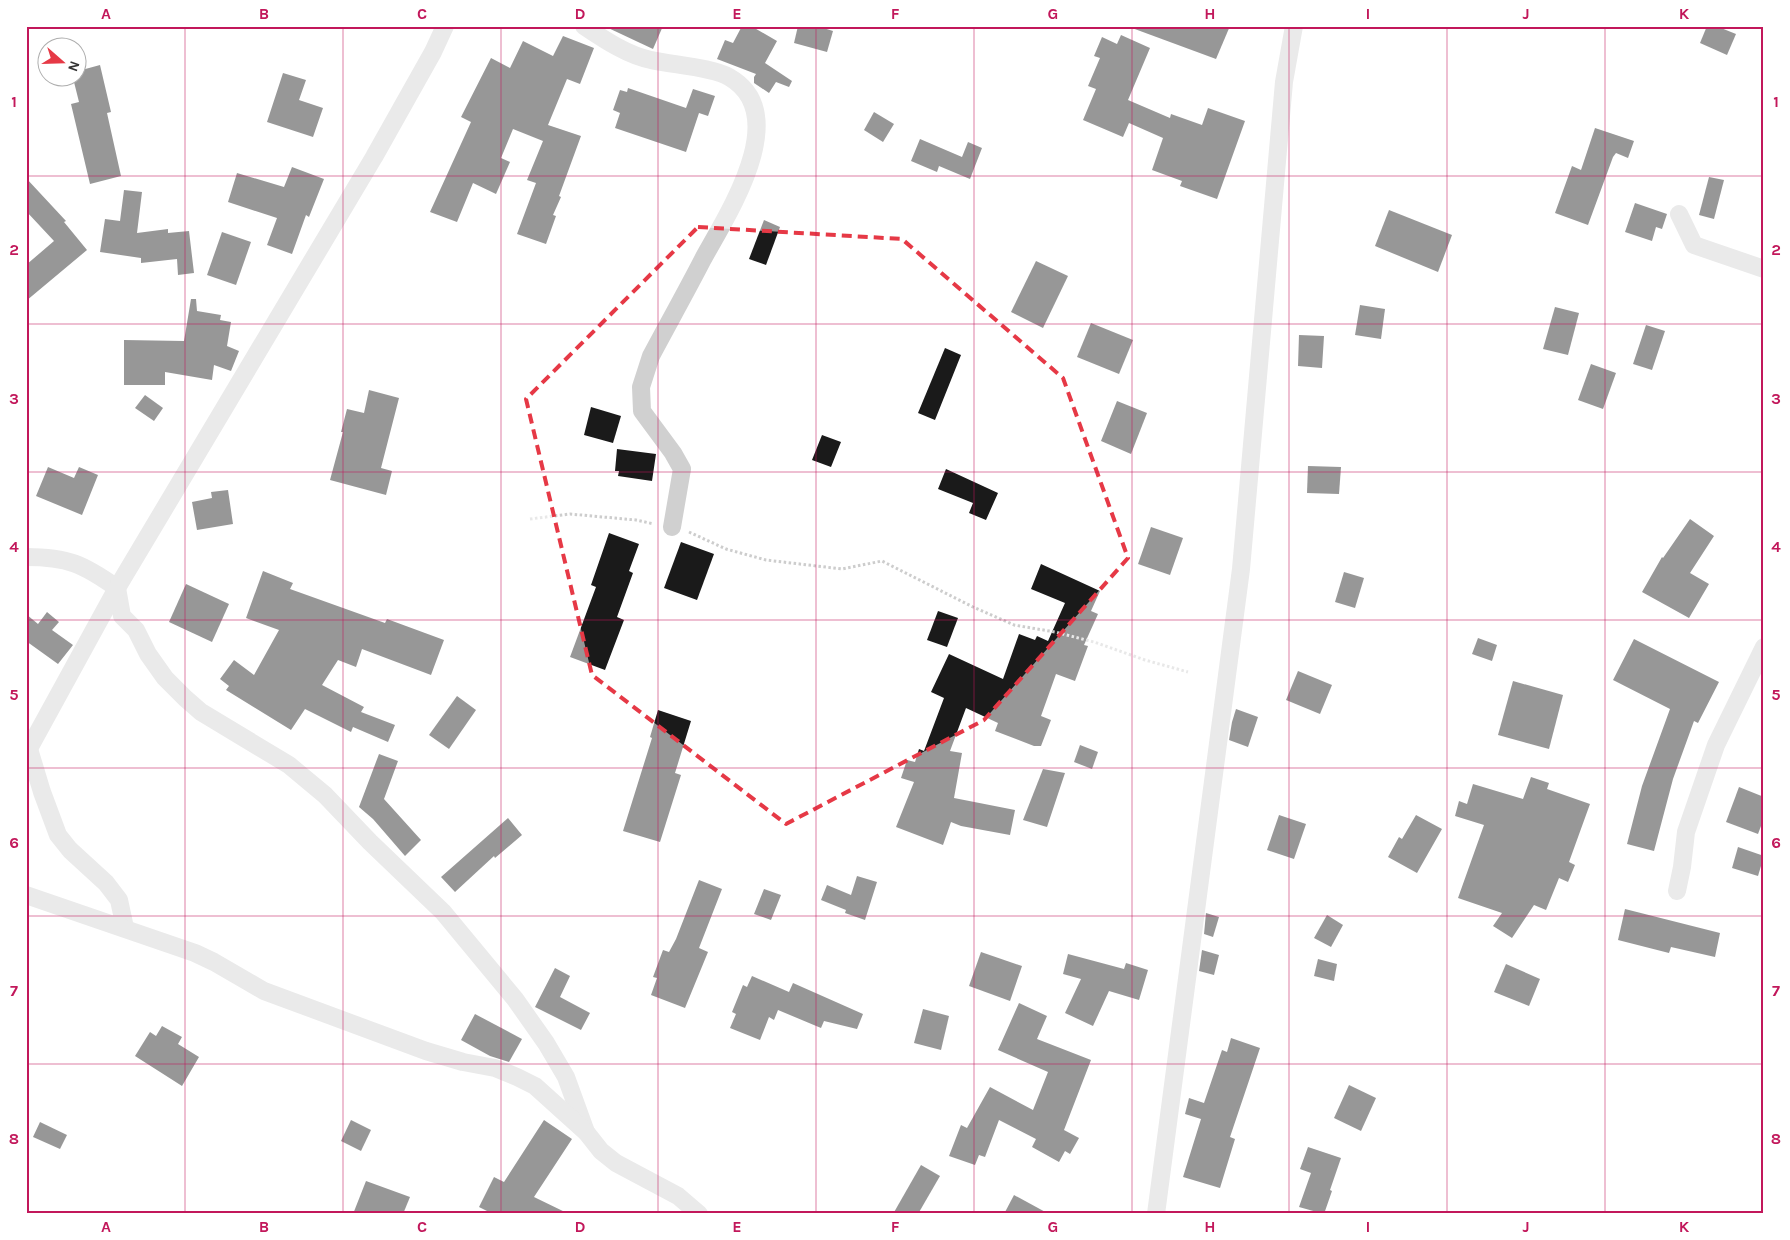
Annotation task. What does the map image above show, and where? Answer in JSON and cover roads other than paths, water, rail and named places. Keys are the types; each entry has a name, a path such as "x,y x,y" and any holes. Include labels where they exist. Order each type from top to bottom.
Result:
{"street":[{"path":"125,928 119,900 106,883 70,850 58,835 28,752 116,588 374,157 433,52 445,26"},
{"path":"584,26 624,51 650,60 704,69 728,76 747,91 755,109 756,134 744,184 651,356 641,387 642,411 673,453 682,469 672,527"},
{"path":"1156,1214 1241,569 1284,82 1294,26"},
{"path":"1678,214 1694,245 1764,269"},
{"path":"26,557 50,557 70,561 94,573 116,588 122,616 136,630 148,654 165,678 185,698 201,712 289,765 325,795 370,842 443,912 514,999 546,1043 566,1078 586,1132"},
{"path":"1677,891 1686,832 1716,745 1764,647"},
{"path":"26,895 202,956 264,991 426,1051 463,1062 495,1068 534,1086 586,1132 601,1150 616,1163 678,1196 699,1214"}]}
